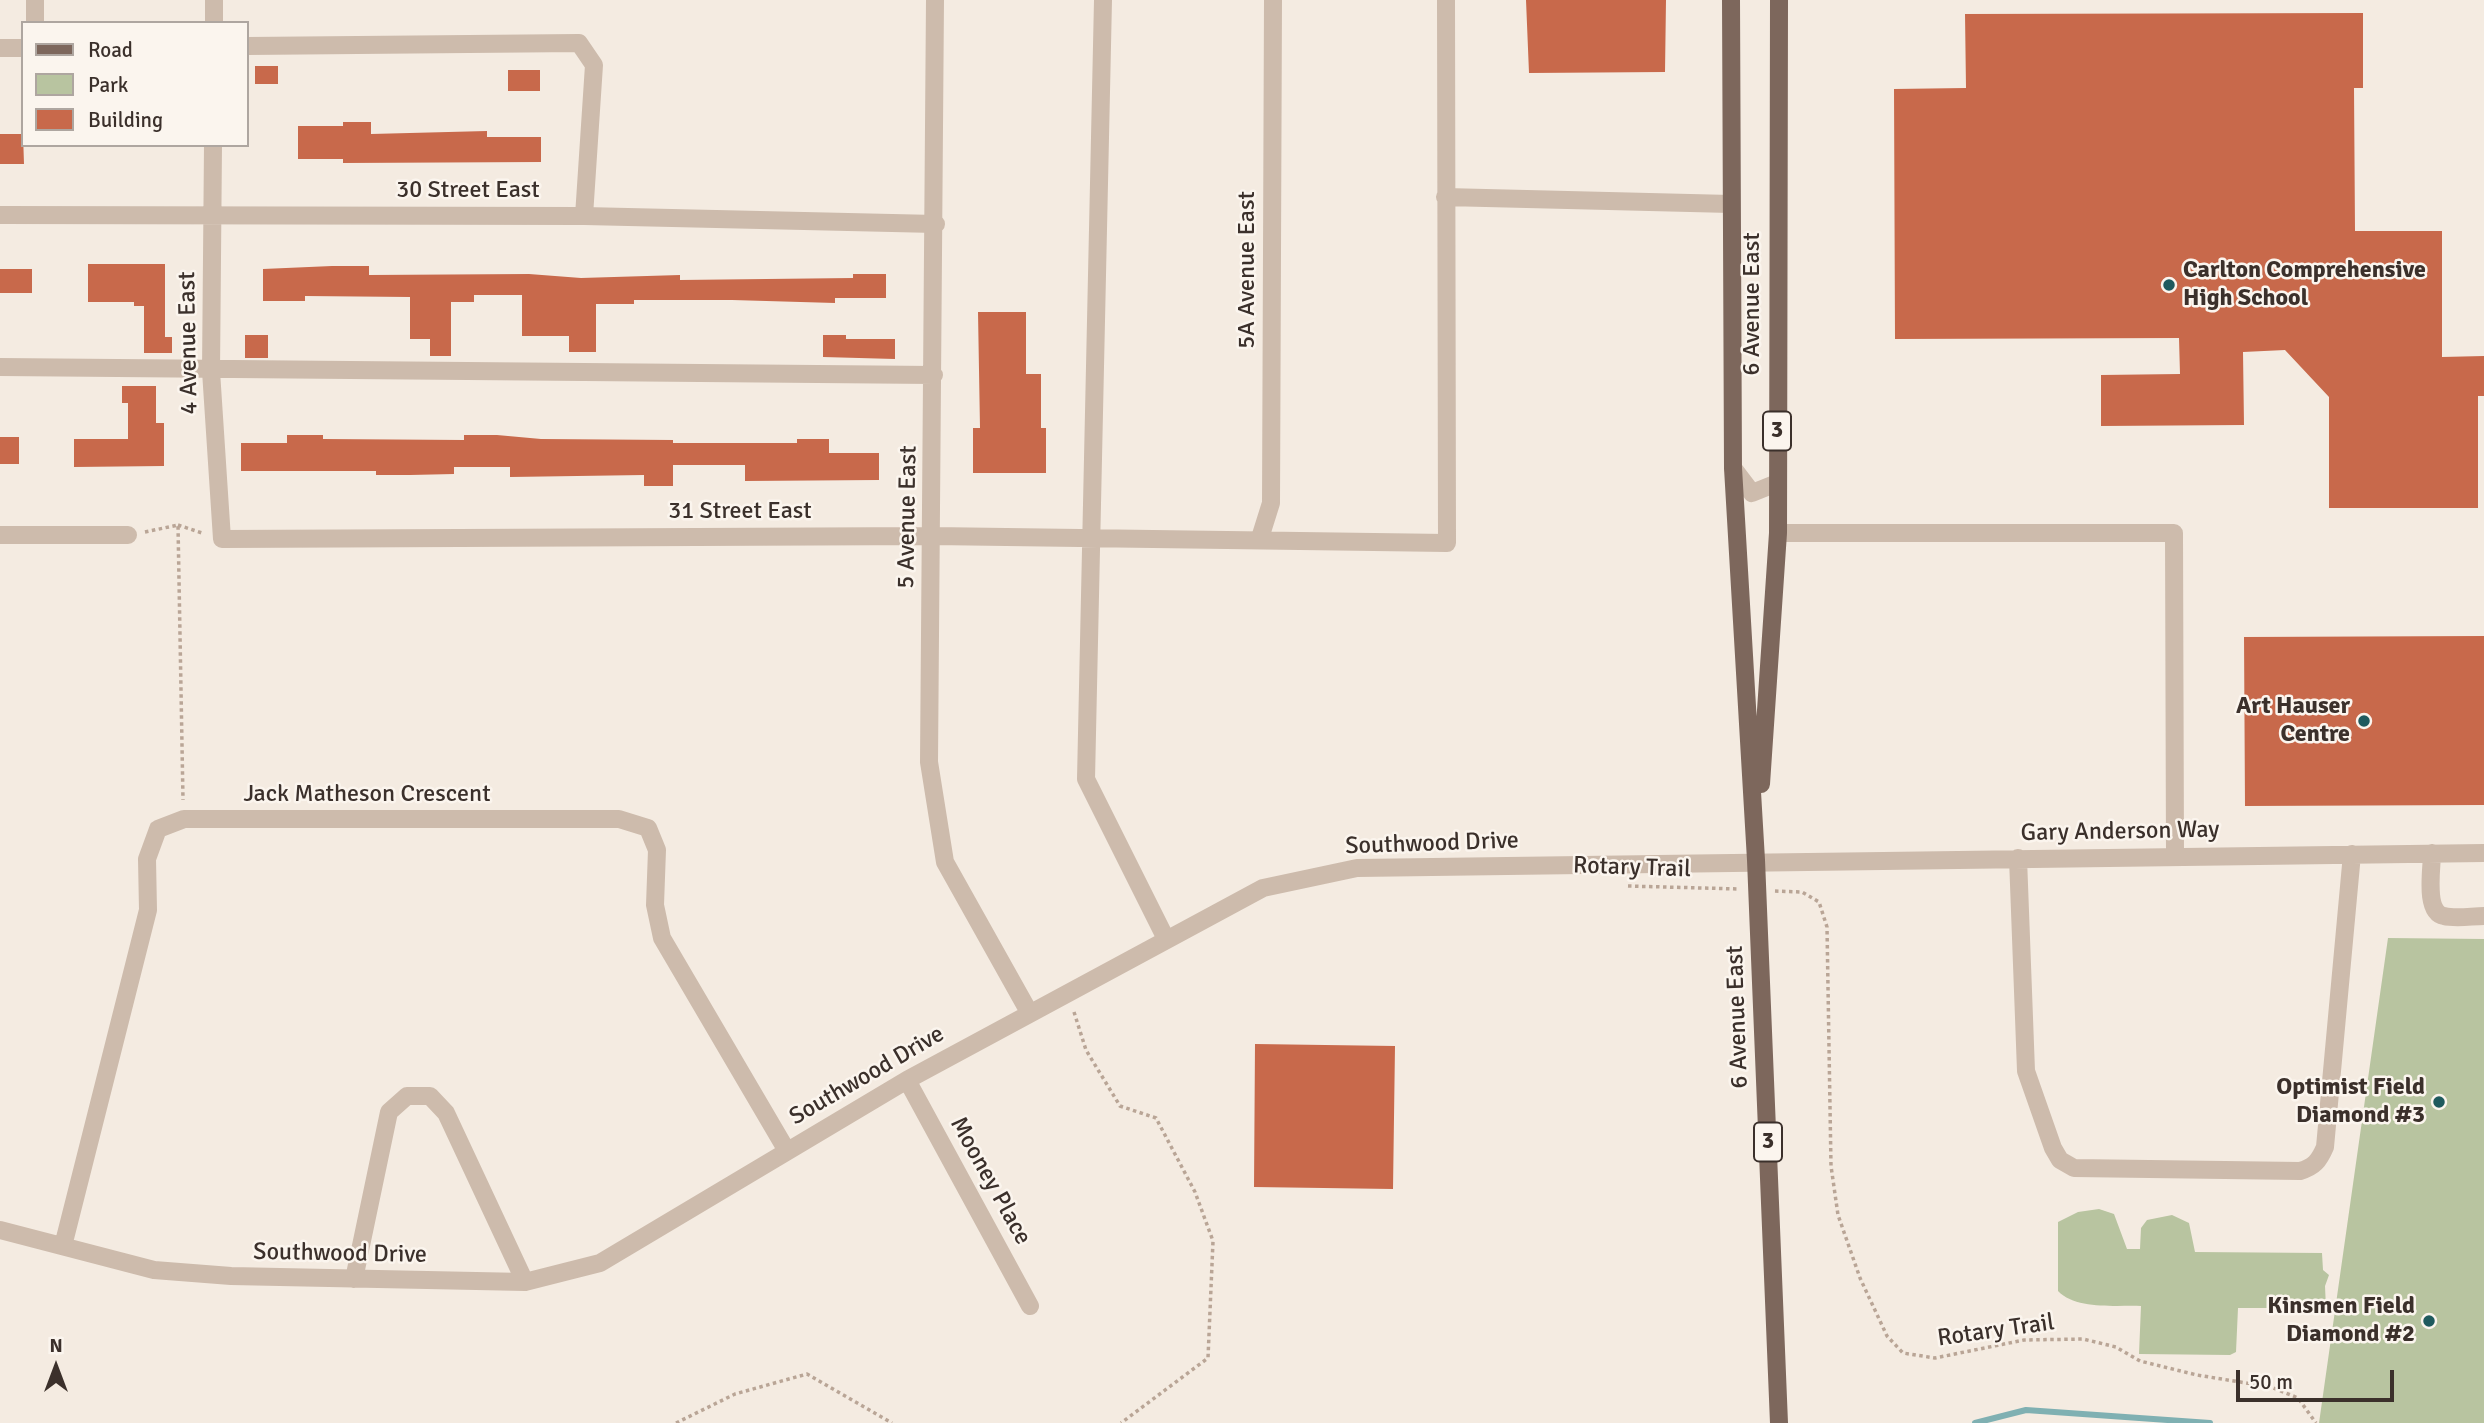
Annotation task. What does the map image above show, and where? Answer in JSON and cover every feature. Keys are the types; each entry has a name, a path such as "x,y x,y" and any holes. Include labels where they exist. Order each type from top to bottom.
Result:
{"main road":[{"name":"6 Avenue East","path":"1731,0 1733,468 1756,860 1779,1423"},
{"name":"6 Avenue East","path":"1756,860 1778,534 1779,0"}],"street":[{"path":"34,0 35,21"},
{"path":"214,0 214,21"},
{"name":"5 Avenue East","path":"935,0 936,225 929,762 945,862 1029,1012"},
{"path":"1102,0 1086,779 1166,939"},
{"name":"5A Avenue East","path":"1260,538 1271,503 1273,0"},
{"path":"1446,0 1445,197 1731,204"},
{"path":"248,47 579,43 594,65 584,216"},
{"path":"0,48 21,48"},
{"name":"4 Avenue East","path":"213,147 211,371 222,539"},
{"name":"31 Street East","path":"222,539 933,536 1260,538 1447,543 1445,197"},
{"name":"30 Street East","path":"0,215 584,216 936,225"},
{"path":"0,367 934,376"},
{"path":"1733,468 1752,493 1777,483"},
{"path":"1778,534 2174,533 2175,856"},
{"path":"0,535 128,535"},
{"name":"Jack Matheson Crescent","path":"62,1246 148,910 147,859 158,829 184,820 619,820 648,828 657,849 655,905 662,938 788,1151"},
{"path":"2432,853 2432,903 2436,912 2443,916 2484,916"},
{"name":"Gary Anderson Way","path":"1756,860 2484,853"},
{"path":"2018,858 2026,1071 2060,1160 2074,1168 2300,1171 2311,1168 2320,1160 2325,1147 2352,854"},
{"name":"Southwood Drive","path":"0,1230 154,1270 231,1276 525,1282 600,1263 907,1080 1263,888 1357,868 1756,860"},
{"name":"Mooney Place","path":"907,1080 1030,1307"},
{"path":"354,1279 389,1112 407,1096 430,1096 446,1113 525,1282"}],"path":[{"path":"178,526 184,820"},
{"path":"128,535 178,526 222,539"},
{"name":"Rotary Trail","path":"1625,886 1748,890"},
{"name":"Rotary Trail","path":"1762,890 1802,892 1819,902 1827,927 1831,1166 1838,1214 1860,1279 1888,1336 1903,1353 1935,1358 2024,1340 2083,1339 2116,1347 2140,1361 2197,1375 2271,1387 2298,1398 2316,1423"},
{"path":"1082,1004 1073,1010 1086,1050 1120,1107 1156,1118 1195,1192 1213,1241 1208,1358 1121,1423"},
{"path":"676,1423 735,1394 807,1374 892,1423"}],"green space":[{"path":"2388,938 2484,939 2484,1423 2319,1423"},
{"path":"2099,1209 2114,1214 2127,1249 2140,1249 2141,1228 2147,1220 2172,1215 2189,1223 2195,1252 2322,1253 2323,1270 2329,1275 2325,1286 2326,1308 2238,1308 2236,1352 2230,1355 2139,1354 2141,1306 2086,1304 2058,1291 2058,1222 2078,1212"}],"building":[{"path":"1526,0 1666,0 1665,72 1529,73"},
{"name":"Carlton Comprehensive High School","path":"2363,13 2363,88 2354,88 2355,231 2442,231 2442,357 2484,356 2484,396 2478,396 2478,508 2329,508 2329,397 2285,350 2243,352 2244,425 2101,426 2101,375 2180,374 2179,338 1895,339 1894,89 1966,88 1965,14"},
{"path":"255,66 278,66 278,84 255,84"},
{"path":"508,70 540,70 540,91 508,91"},
{"path":"343,122 371,122 371,134 487,131 487,137 541,137 541,162 343,163 343,159 298,159 298,126 343,126"},
{"path":"0,134 21,134 24,164 0,164"},
{"path":"88,264 165,264 165,337 172,337 172,353 144,353 144,306 134,306 134,302 88,302"},
{"path":"369,266 369,275 529,274 581,278 680,275 680,280 853,278 853,274 886,274 886,298 835,298 835,303 634,300 634,304 596,304 596,352 569,352 569,336 522,336 522,295 474,295 474,302 451,302 451,356 430,356 430,339 410,339 410,297 305,296 305,301 263,301 263,269"},
{"path":"0,269 32,269 32,293 0,293"},
{"path":"978,312 1026,312 1026,374 1041,374 1041,428 1046,428 1046,473 973,473 973,428 980,428"},
{"path":"245,335 268,335 268,358 245,358"},
{"path":"823,335 846,335 846,339 895,339 895,359 823,357"},
{"path":"122,386 156,386 156,423 164,423 164,466 74,467 74,439 128,439 128,403 122,403"},
{"path":"287,435 323,435 323,439 464,440 464,435 497,435 541,439 673,440 673,443 797,443 797,439 829,439 829,453 879,453 879,480 745,481 745,465 673,465 673,486 644,486 644,475 510,477 510,467 454,467 454,474 410,475 376,475 376,471 241,471 241,443 287,443"},
{"path":"0,437 19,437 19,464 0,464"},
{"name":"Art Hauser Centre","path":"2484,636 2484,805 2245,806 2244,637"},
{"path":"1255,1044 1395,1046 1393,1189 1254,1187"}],"waterway":[{"path":"1975,1423 2026,1410 2210,1423"}],"place":[{"name":"Carlton Comprehensive High School","path":"2169,285"},
{"name":"Art Hauser Centre","path":"2364,721"},
{"name":"Optimist Field Diamond #3","path":"2439,1102"},
{"name":"Kinsmen Field Diamond #2","path":"2429,1321"}]}
